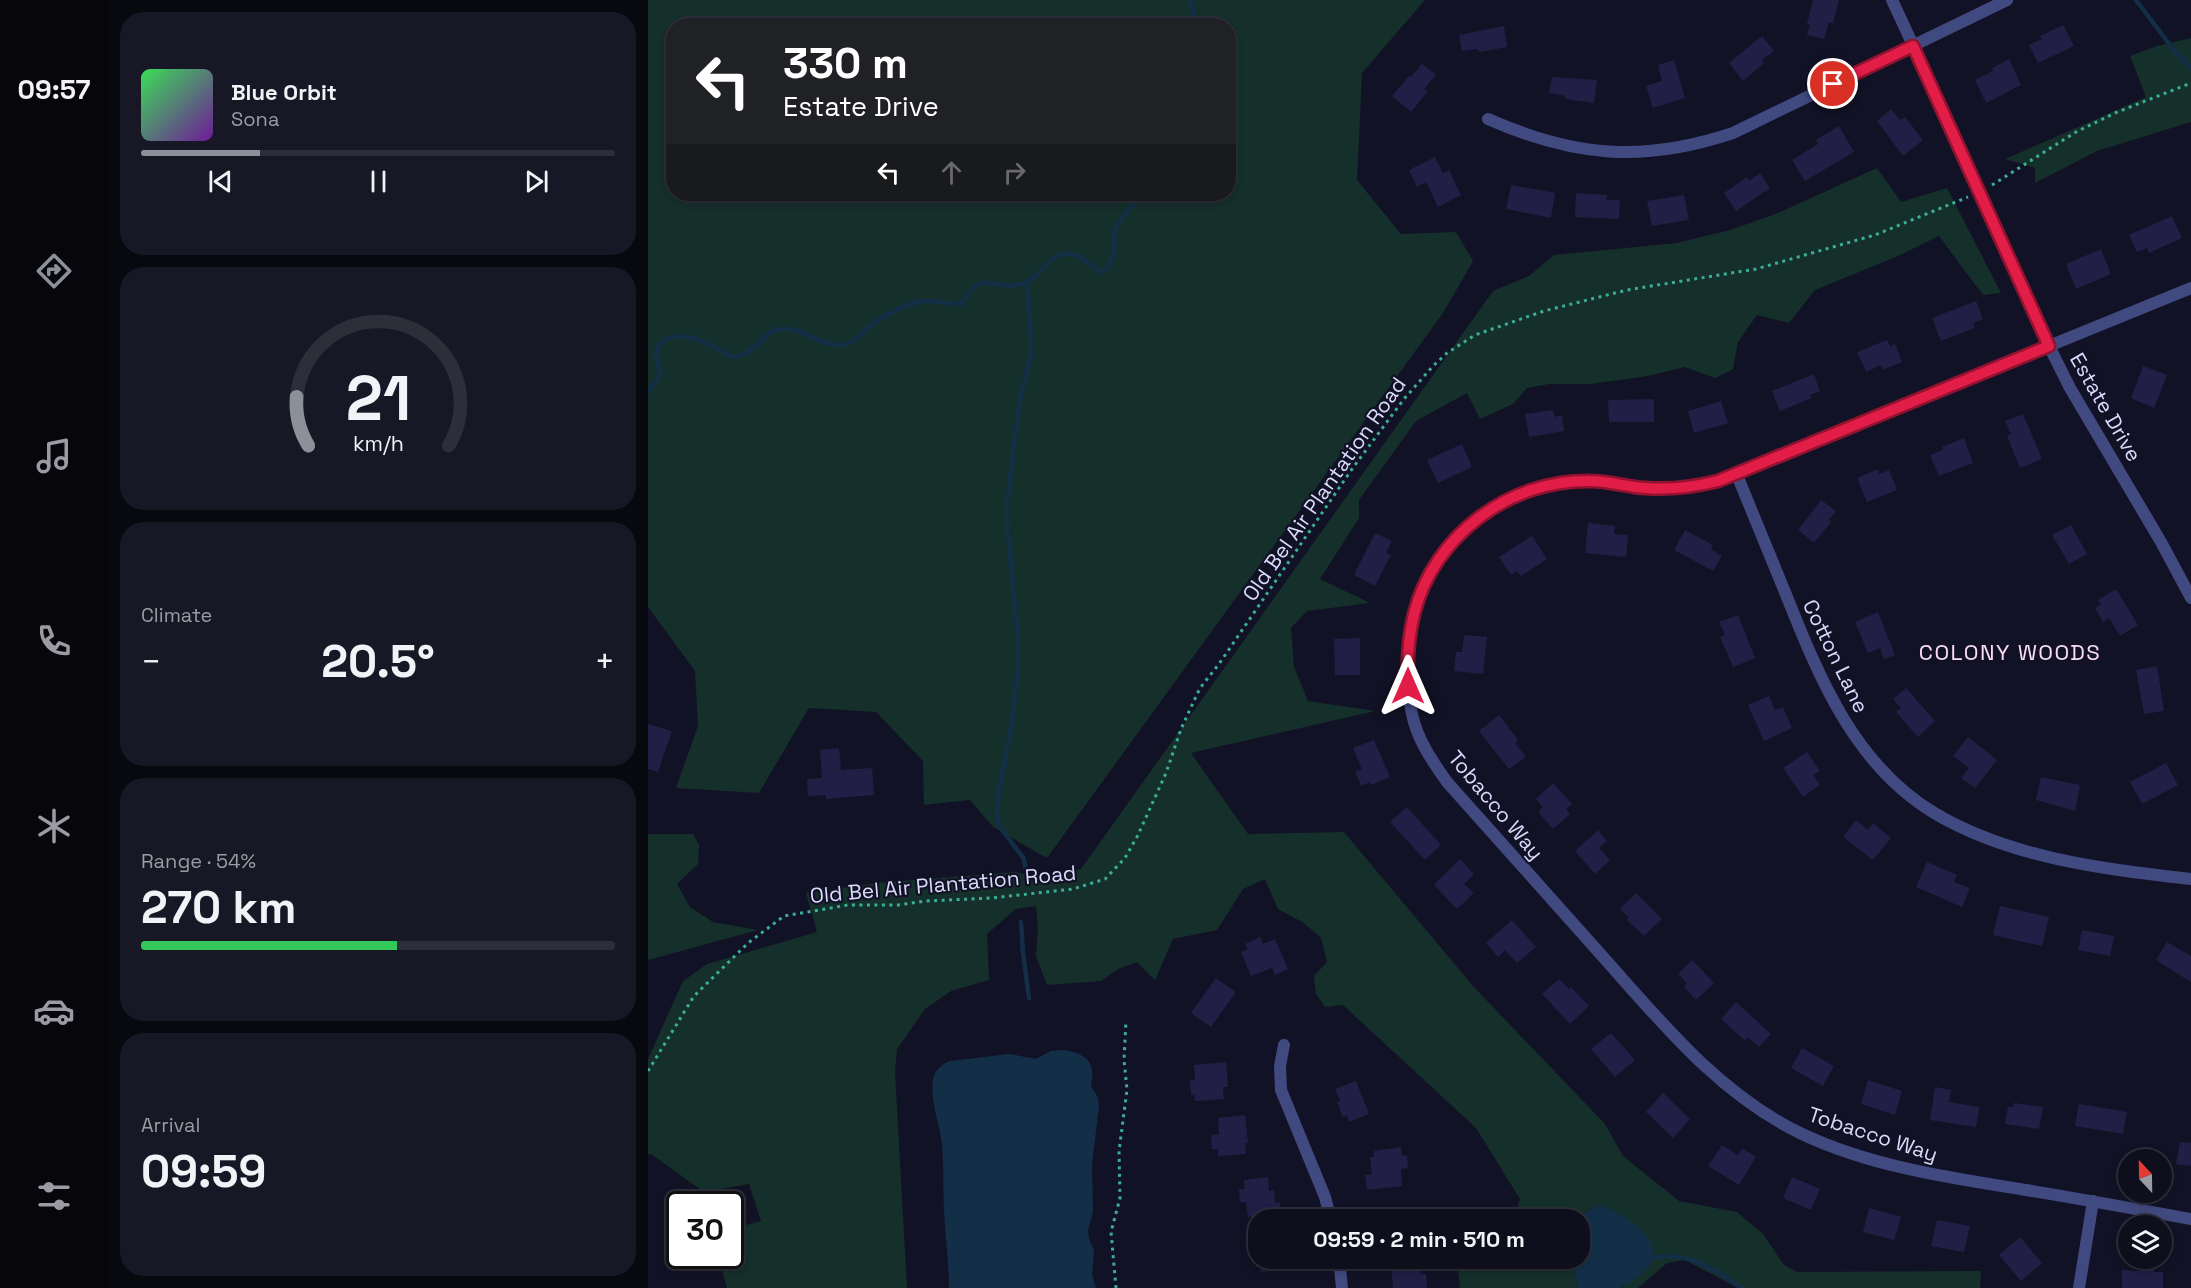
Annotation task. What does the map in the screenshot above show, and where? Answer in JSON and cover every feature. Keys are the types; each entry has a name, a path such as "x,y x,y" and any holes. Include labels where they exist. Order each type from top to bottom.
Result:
{"street":[{"name":"Estate Drive","path":"1892,0 2049,346 2070,388 2161,542 2191,598"},
{"path":"1488,119 1520,133 1591,151 1620,153 1686,147 1733,133 2007,0"},
{"name":"Tobacco Way","path":"2191,288 1737,475 1697,486 1670,489 1590,481 1558,483 1513,496 1470,524 1451,542 1436,563 1414,612 1408,654 1408,686 1412,715 1431,760 1447,782 1681,1044 1728,1087 1767,1114 1802,1134 1892,1165 1945,1177 2191,1219"},
{"name":"Cotton Lane","path":"1737,475 1819,676 1858,743 1892,780 1936,814 2002,843 2041,855 2105,868 2191,879"},
{"path":"1284,1045 1280,1066 1281,1090 1327,1209"},
{"path":"2079,1288 2093,1201"},
{"path":"1340,1269 1342,1288"}],"path":[{"name":"Old Bel Air Plantation Road","path":"648,1071 694,996 748,943 784,916 848,905 898,905 1072,889 1105,879 1125,858 1138,835 1200,688 1219,664 1352,469 1411,391 1447,353 1475,335 1544,311 1626,290 1766,266 1875,235 1981,192 2012,175 2076,132 2115,113 2191,83"},
{"path":"1116,1288 1111,1232 1120,1198 1119,1151 1126,1090 1125,1021"}],"green space":[{"path":"648,0 1425,0 1362,73 1357,180 1401,234 1456,232 1473,261 1443,313 1047,858 993,827 970,800 924,805 923,761 876,712 809,708 759,793 676,788 698,726 695,671 648,607"},
{"path":"2191,38 2191,122 2097,151 2035,183 2035,168 2005,159 2146,97 2130,56 2157,46"},
{"path":"1877,168 1901,202 1947,188 2001,293 1983,295 1939,236 1898,256 1815,290 1789,323 1757,315 1738,342 1733,369 1715,378 1685,367 1648,376 1591,384 1549,384 1527,388 1513,404 1480,419 1467,393 1416,421 1359,500 1359,518 1320,579 1370,603 1307,611 1291,628 1294,667 1308,701 1375,711 1191,753 1248,834 1344,832 1472,985 1605,1124 1623,1156 1679,1201 1737,1212 1763,1234 1784,1265 1797,1272 1981,1271 1980,1288 1738,1288 1685,1260 1667,1263 1638,1288 1621,1288 1629,1282 1599,1205 1590,1210 1518,1209 1520,1199 1476,1128 1343,1005 1325,1007 1316,994 1314,976 1327,962 1321,938 1304,923 1278,909 1265,879 1243,889 1217,930 1173,939 1155,980 1137,962 1118,969 1101,981 1047,985 1036,956 1038,930 1036,906 1016,909 987,934 989,980 951,991 925,1009 897,1049 895,1072 907,1288 727,1288 722,1269 744,1269 744,1226 761,1221 749,1184 703,1191 651,1154 648,1155 648,1059 683,981 707,964 817,932 806,893 876,883 1015,872 1045,878 1081,869 1493,291 1529,276 1554,255 1677,243 1730,230 1778,213"},
{"path":"648,834 693,834 699,845 698,864 677,884 690,907 713,922 758,930 648,960"},
{"path":"1458,1269 1573,1269 1578,1288 1460,1288"}],"water":[{"path":"1064,1050 1079,1054 1088,1060 1092,1071 1091,1086 1098,1098 1092,1165 1093,1212 1088,1230 1094,1250 1092,1275 1096,1288 949,1288 942,1145 932,1089 936,1071 950,1061 1010,1054 1036,1059 1051,1051"},
{"path":"1599,1205 1611,1210 1635,1225 1652,1245 1653,1256 1649,1267 1620,1288 1578,1288 1573,1269 1590,1269 1590,1210"}],"building":[{"path":"1813,0 1839,0 1833,23 1829,22 1824,39 1807,35 1810,25 1807,24"},
{"path":"2063,25 2074,46 2038,63 2029,45 2042,39 2040,36"},
{"path":"1504,26 1507,47 1479,52 1478,49 1462,51 1459,35"},
{"path":"1762,36 1774,51 1762,60 1764,63 1743,81 1729,63"},
{"path":"2009,59 2021,85 1986,103 1975,80 1993,71 1992,68"},
{"path":"1674,60 1685,98 1653,108 1646,86 1662,81 1658,65"},
{"path":"1422,64 1436,75 1424,89 1428,91 1411,112 1392,96"},
{"path":"1552,77 1597,80 1594,103 1565,99 1565,96 1549,93"},
{"path":"1891,109 1900,120 1905,117 1923,140 1903,156 1877,121"},
{"path":"1839,126 1854,152 1805,181 1792,160 1818,144 1816,140"},
{"path":"1435,157 1443,173 1449,170 1461,195 1438,207 1426,182 1417,187 1409,170"},
{"path":"1760,173 1770,188 1736,211 1724,193 1747,177 1749,181"},
{"path":"1511,185 1555,193 1551,218 1506,209"},
{"path":"1576,193 1607,195 1607,200 1620,200 1619,219 1575,217"},
{"path":"1684,195 1689,220 1652,226 1647,201"},
{"path":"2172,216 2182,238 2149,253 2147,248 2137,252 2129,235"},
{"path":"2101,249 2111,274 2076,289 2066,264"},
{"path":"1976,301 1983,319 1973,323 1975,328 1941,341 1932,318"},
{"path":"1887,340 1890,346 1895,344 1902,362 1883,370 1881,365 1866,372 1857,352"},
{"path":"2143,366 2167,375 2154,408 2131,398"},
{"path":"1814,374 1820,391 1810,395 1812,398 1780,411 1772,391"},
{"path":"1654,399 1654,422 1609,422 1608,400"},
{"path":"1721,401 1728,423 1694,433 1688,411"},
{"path":"1553,410 1555,417 1562,415 1564,431 1529,437 1525,414"},
{"path":"2023,414 2042,459 2020,468 2007,436 2011,434 2005,421"},
{"path":"1964,438 1973,463 1939,476 1930,455"},
{"path":"1462,444 1472,467 1438,483 1427,460"},
{"path":"1878,469 1879,474 1889,470 1897,490 1867,502 1857,478"},
{"path":"1821,500 1836,511 1829,520 1831,522 1814,543 1798,530"},
{"path":"1588,523 1615,526 1614,534 1628,535 1626,557 1585,553"},
{"path":"2071,525 2087,554 2069,564 2052,535"},
{"path":"1685,530 1713,545 1711,549 1722,556 1713,571 1674,550"},
{"path":"1375,533 1392,541 1386,553 1391,555 1375,586 1354,575"},
{"path":"1532,536 1547,559 1521,576 1517,571 1511,575 1499,557"},
{"path":"2116,589 2138,625 2120,636 2109,618 2103,622 2095,608 2101,604 2098,600"},
{"path":"1878,612 1895,655 1884,659 1880,648 1868,653 1855,622"},
{"path":"1738,615 1755,658 1733,667 1720,637 1725,635 1719,622"},
{"path":"1464,635 1487,637 1483,674 1454,671 1456,652 1462,652"},
{"path":"1360,638 1360,675 1335,675 1334,639"},
{"path":"2157,666 2164,711 2144,714 2136,670"},
{"path":"1906,688 1935,721 1918,737 1896,712 1901,708 1893,699"},
{"path":"1769,696 1775,710 1783,707 1792,728 1764,741 1748,705"},
{"path":"1499,715 1518,740 1515,743 1526,757 1509,769 1479,731"},
{"path":"648,724 672,731 658,772 648,769"},
{"path":"1968,737 1997,760 1975,788 1961,778 1969,768 1953,756"},
{"path":"1374,740 1390,777 1371,785 1370,782 1361,786 1355,772 1362,769 1353,748"},
{"path":"839,748 841,770 872,768 874,795 826,799 826,795 808,796 807,779 822,778 820,750"},
{"path":"1807,752 1820,771 1813,775 1820,785 1803,797 1783,768"},
{"path":"2166,763 2178,785 2142,804 2130,782"},
{"path":"2041,777 2080,785 2075,811 2036,800"},
{"path":"1553,783 1572,804 1566,809 1570,814 1553,829 1538,812 1543,807 1536,799"},
{"path":"1407,807 1441,845 1425,860 1390,822"},
{"path":"1856,820 1868,830 1873,823 1891,838 1873,860 1843,837"},
{"path":"1598,830 1607,841 1599,848 1610,860 1595,874 1575,851"},
{"path":"1460,859 1474,874 1464,884 1474,893 1457,909 1434,885"},
{"path":"1927,862 1957,875 1954,882 1970,888 1962,907 1916,887"},
{"path":"1636,893 1662,919 1644,936 1627,920 1629,918 1620,909"},
{"path":"2000,906 2049,917 2042,946 1993,935"},
{"path":"1512,920 1536,947 1517,963 1505,950 1498,957 1486,943"},
{"path":"2082,930 2114,936 2110,956 2078,950"},
{"path":"1260,937 1263,944 1275,939 1288,969 1275,975 1272,968 1251,976 1241,952 1248,949 1245,944"},
{"path":"2167,942 2191,956 2191,982 2156,960"},
{"path":"1692,960 1714,983 1696,1000 1684,987 1687,983 1678,974"},
{"path":"1216,978 1236,992 1211,1027 1191,1013"},
{"path":"1559,979 1569,989 1571,987 1589,1006 1570,1024 1542,994"},
{"path":"1736,1002 1771,1034 1759,1047 1748,1037 1745,1041 1721,1019"},
{"path":"1611,1033 1635,1060 1615,1077 1591,1049"},
{"path":"1802,1048 1834,1066 1823,1086 1791,1068"},
{"path":"1226,1062 1228,1087 1223,1087 1224,1099 1195,1101 1195,1094 1191,1095 1190,1080 1195,1080 1194,1065"},
{"path":"1868,1080 1902,1091 1895,1115 1861,1104"},
{"path":"1356,1081 1369,1114 1349,1122 1347,1116 1343,1117 1335,1089"},
{"path":"1935,1087 1951,1090 1949,1102 1979,1107 1976,1127 1930,1120"},
{"path":"1663,1093 1690,1119 1673,1138 1646,1112"},
{"path":"2014,1103 2043,1107 2039,1129 2005,1124 2008,1107 2013,1107"},
{"path":"2079,1104 2127,1112 2123,1134 2075,1126"},
{"path":"1245,1115 1248,1143 1245,1143 1246,1154 1218,1156 1218,1149 1212,1149 1211,1135 1219,1134 1218,1118"},
{"path":"2180,1142 2191,1143 2191,1166 2176,1164"},
{"path":"1722,1145 1738,1155 1742,1148 1756,1157 1739,1185 1708,1166"},
{"path":"1401,1147 1402,1156 1407,1155 1408,1168 1401,1169 1402,1186 1367,1190 1365,1175 1372,1174 1370,1157 1374,1157 1374,1151"},
{"path":"1268,1177 1269,1191 1274,1190 1275,1203 1280,1202 1281,1209 1248,1209 1248,1217 1246,1202 1240,1202 1239,1189 1245,1189 1244,1180"},
{"path":"1792,1177 1820,1189 1811,1210 1783,1198"},
{"path":"1869,1208 1901,1217 1894,1240 1863,1232"},
{"path":"1937,1220 1970,1226 1964,1252 1931,1246"},
{"path":"2020,1237 2042,1263 2021,1281 1999,1255"},
{"path":"1261,1269 1298,1269 1261,1272"},
{"path":"1391,1269 1420,1269 1421,1274 1426,1274 1427,1288 1393,1288"},
{"path":"2139,1269 2154,1269 2154,1272 2163,1272 2163,1288 2122,1288 2122,1270 2139,1271"}],"waterway":[{"path":"1190,0 1195,18"},
{"path":"2136,0 2176,53 2191,68"},
{"path":"648,391 656,382 659,373 655,353 661,343 672,337 690,337 733,357 746,353 767,335 783,329 791,329 827,343 841,345 854,340 867,328 904,306 927,301 961,304 976,285 1025,283 1031,280 1048,262 1066,254 1076,256 1102,273 1109,266 1114,254 1115,228 1135,201"},
{"path":"1026,871 1024,859 1000,827 997,814 999,791 1012,724 1017,676 1018,638 1007,501 1020,399 1032,352 1027,283"},
{"path":"1021,922 1029,998"},
{"path":"1652,1258 1677,1256 1688,1259 1700,1263 1743,1288"}],"district":[{"name":"COLONY WOODS","path":"2010,652"}],"route":[{"path":"1408,686 1407,663 1414,612 1436,563 1451,542 1470,524 1513,496 1558,483 1590,481 1670,489 1718,481 2049,346 2013,262 1913,46 1833,84"}]}
